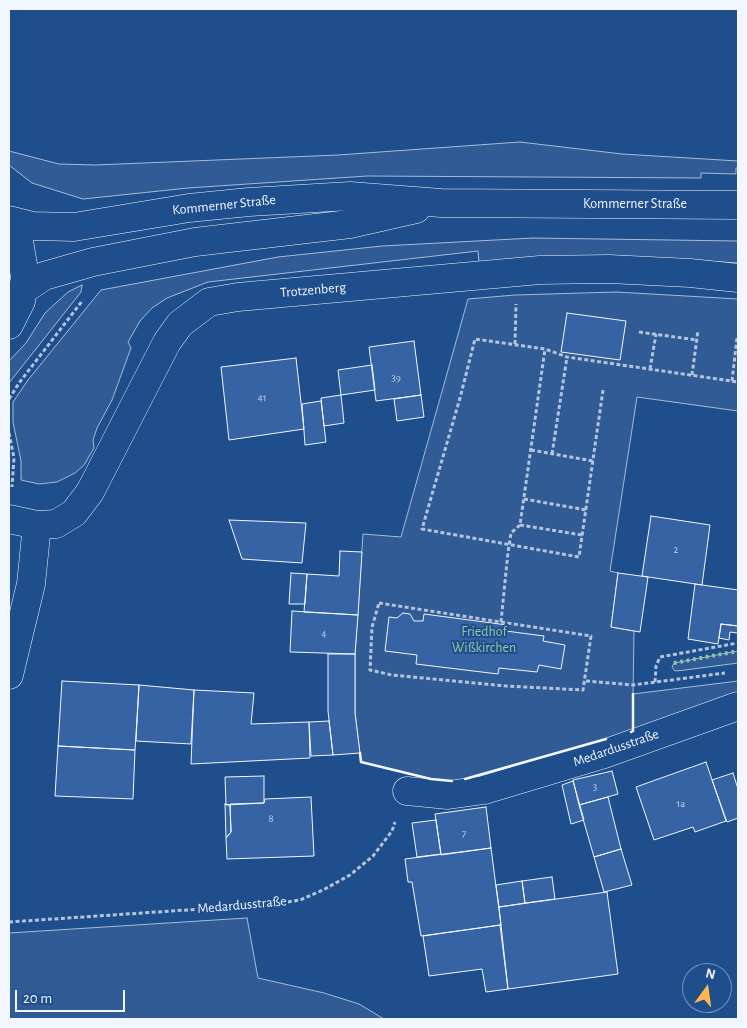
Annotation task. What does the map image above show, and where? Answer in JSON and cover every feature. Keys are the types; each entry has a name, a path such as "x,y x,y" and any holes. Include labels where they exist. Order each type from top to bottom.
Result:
{"street":[{"name":"Kommerner Straße","path":"9,221 33,226 74,227 189,208 342,196 442,203 738,205"},
{"name":"Kommerner Straße","path":"23,290 44,276 92,262 195,242 350,224 442,203"},
{"path":"9,221 23,253 23,290 9,325"},
{"name":"Trotzenberg","path":"10,506 37,525 56,524 74,513 90,492 167,342 192,313 209,302 238,297 540,270 609,268 738,278"},
{"path":"9,675 31,584 37,525"},
{"name":"Medardusstraße","path":"407,791 448,795 484,790 604,754 738,706"}],"path":[{"path":"515,344 516,312"},
{"path":"692,374 698,330"},
{"path":"640,332 697,340"},
{"path":"650,369 656,334"},
{"path":"732,381 737,338"},
{"path":"603,390 579,557 422,530 475,339 545,349 567,357 738,382"},
{"path":"501,622 509,544 511,533 520,525 545,349"},
{"path":"552,454 567,357"},
{"path":"9,433 14,458 10,506"},
{"path":"531,450 593,461"},
{"path":"524,499 586,510"},
{"path":"520,525 582,535"},
{"path":"379,603 591,636 586,681 583,690 401,676 370,670 372,627 379,603"},
{"path":"655,682 656,666 660,657 738,643"},
{"path":"586,681 633,685 729,673"},
{"name":"Medardusstraße","path":"9,922 275,904 300,900 350,875 373,856 392,832 407,791"}],"green space":[{"path":"520,142 622,154 738,161 738,168 736,168 736,174 701,173 701,178 367,176 188,188 83,199 32,183 9,165 9,151 59,164 95,165 338,155"},
{"path":"533,238 738,241 738,263 621,256 479,263 478,251 208,282 167,298 152,308 140,321 128,342 131,348 112,400 97,428 93,440 94,448 84,465 75,473 57,482 39,484 21,480 21,461 13,422 13,402 28,380 101,290 278,257 382,246"},
{"path":"82,285 81,292 9,383 9,361 26,343 45,313 68,292"},
{"name":"Friedhof Wißkirchen","path":"616,292 738,299 738,411 637,397 610,571 618,573 611,627 634,631 633,694 738,681 738,694 633,731 456,782 431,779 361,762 355,713 355,654 363,534 401,537 468,299 515,295"},
{"path":"738,651 738,663 675,671 672,667 674,663"},
{"path":"247,918 258,978 324,993 359,1004 384,1019 9,1019 9,933"}],"building":[{"path":"567,313 626,321 620,360 561,352"},
{"path":"414,341 421,395 376,401 369,347"},
{"path":"296,358 304,429 229,440 221,367"},
{"path":"372,365 375,390 341,395 338,370"},
{"path":"341,395 344,423 324,426 321,398"},
{"path":"421,395 424,417 397,421 394,399"},
{"path":"321,401 326,442 305,445 302,404"},
{"path":"651,516 710,525 702,585 642,576"},
{"path":"229,520 306,523 302,563 242,559"},
{"path":"340,551 362,552 358,615 304,612 307,574 339,576"},
{"path":"291,573 307,574 305,604 289,604"},
{"path":"618,573 648,577 640,632 611,627"},
{"path":"695,584 738,590 738,626 721,624 718,644 688,639"},
{"path":"292,611 358,615 355,654 290,652"},
{"path":"403,613 410,614 414,621 423,621 424,614 507,625 506,631 544,636 543,641 565,645 561,669 539,665 537,672 499,668 498,674 416,664 417,655 385,651 389,617 397,618"},
{"path":"721,624 738,626 738,633 730,632 729,640 719,638"},
{"path":"328,654 355,654 355,713 360,753 333,755 328,711"},
{"path":"62,681 139,685 135,750 58,746"},
{"path":"139,685 194,690 191,744 136,741"},
{"path":"194,690 254,693 251,724 309,722 310,758 191,764"},
{"path":"329,721 333,755 311,756 309,722"},
{"path":"58,746 135,750 133,799 55,796"},
{"path":"706,762 726,821 695,832 693,827 654,840 636,787"},
{"path":"612,771 618,794 579,805 573,780"},
{"path":"733,773 738,789 738,818 727,822 712,780"},
{"path":"264,776 264,803 226,805 225,777"},
{"path":"573,781 584,820 571,824 562,785"},
{"path":"311,797 314,856 227,859 226,838 231,832 230,804 264,803 265,799"},
{"path":"608,797 621,849 594,857 579,805"},
{"path":"225,804 230,805 231,832 226,838"},
{"path":"486,807 491,848 441,855 435,814"},
{"path":"436,820 441,854 417,857 412,823"},
{"path":"491,848 501,925 421,936 412,882 408,882 405,859"},
{"path":"621,849 632,885 604,892 594,857"},
{"path":"552,877 555,899 525,903 522,881"},
{"path":"522,881 525,903 499,907 496,885"},
{"path":"607,892 618,974 508,989 499,907"},
{"path":"500,925 508,989 486,992 482,969 429,976 423,936"}],"hedge":[{"path":"674,663 738,651"}],"wall":[{"path":"631,732 633,731 633,694"},
{"path":"465,779 606,739"},
{"path":"360,753 361,762 431,779 452,781"}]}
